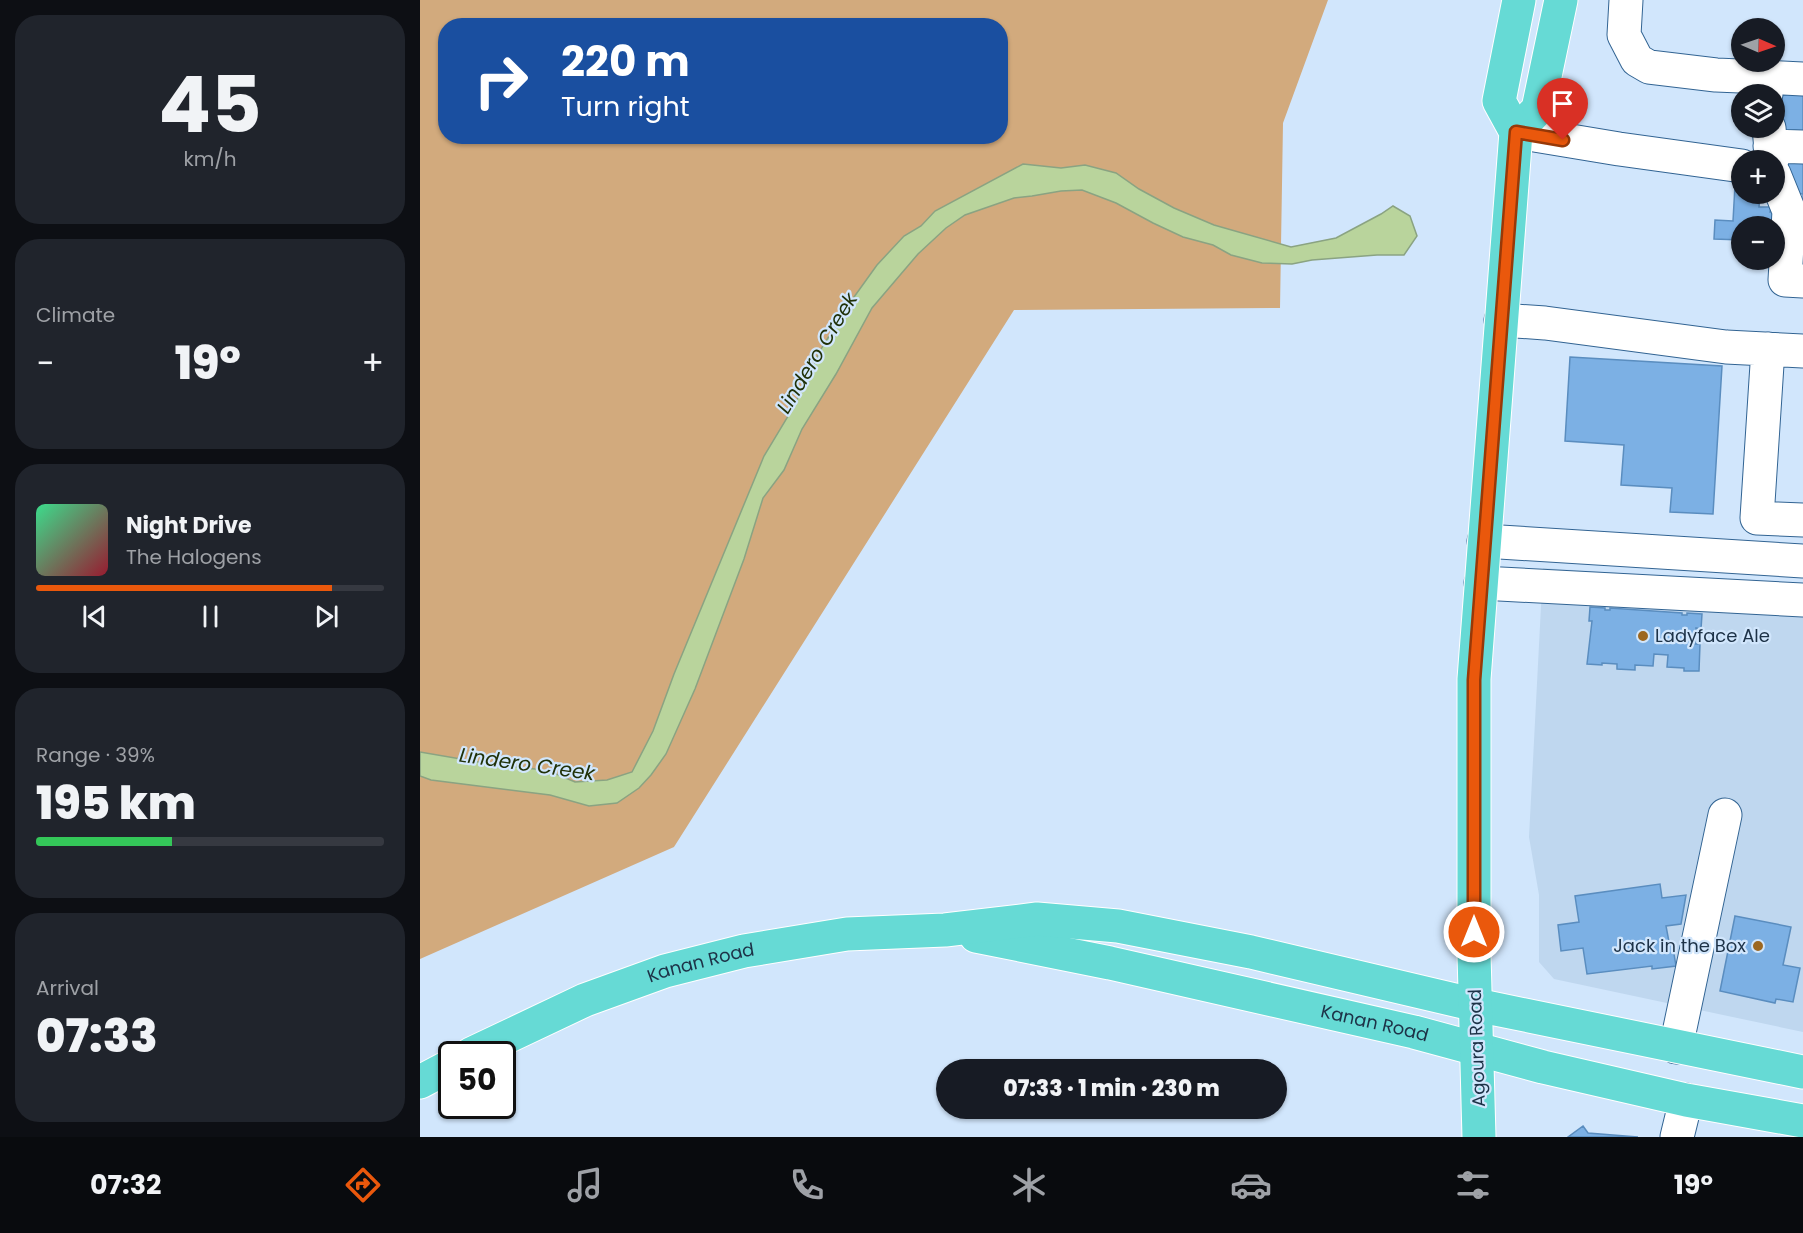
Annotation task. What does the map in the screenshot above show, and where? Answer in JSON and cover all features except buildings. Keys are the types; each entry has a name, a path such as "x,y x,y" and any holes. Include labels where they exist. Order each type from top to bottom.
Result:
{"main road":[{"path":"1520,0 1499,101 1516,132 1538,109 1561,0"},
{"name":"Agoura Road","path":"1479,1137 1473,827 1474,691 1516,132"},
{"name":"Kanan Road","path":"498,1041 585,1000 665,971 744,951 847,934 945,930 1037,920 1118,926 1251,952 1476,1005 1803,1072"},
{"name":"Kanan Road","path":"945,930 1110,963 1414,1032 1544,1067 1686,1100 1803,1121"},
{"path":"420,1082 438,1072"}],"lane":[{"path":"1626,0 1624,35 1637,60 1649,67 1716,75 1756,84"},
{"path":"1776,84 1803,79"},
{"path":"1516,132 1731,164"},
{"path":"1784,150 1803,147"},
{"path":"1785,186 1796,212 1785,280 1803,281"},
{"path":"1501,320 1545,323 1726,347 1803,351"},
{"path":"1768,349 1757,518 1803,520"},
{"path":"1484,541 1803,561"},
{"path":"1481,583 1803,600"},
{"path":"1676,1047 1725,815"},
{"path":"1677,1137 1686,1100"}],"shaded area":[{"path":"420,0 1328,0 1283,123 1280,308 1014,310 674,847 420,959"},
{"path":"1023,164 1061,168 1085,165 1116,173 1139,189 1174,208 1214,225 1291,247 1336,238 1393,206 1410,216 1417,236 1404,255 1312,260 1292,264 1262,263 1231,255 1213,245 1183,237 1116,203 1082,190 1014,198 965,215 946,228 918,254 872,308 836,374 802,429 784,470 763,498 744,559 695,689 666,754 639,788 617,803 589,806 550,795 431,780 420,776 420,752 535,769 554,773 575,782 607,780 632,772 653,731 674,674 764,456 793,408 821,349 849,304 877,265 904,236 921,226 935,211"},
{"path":"1543,568 1803,585 1803,1032 1554,979 1539,962 1539,895 1529,837"}],"place":[{"name":"Ladyface Ale","path":"1643,636"},
{"name":"Jack in the Box","path":"1758,946"}],"route":[{"path":"1474,932 1474,680 1516,132 1563,140"}],"water label":[{"name":"Lindero Creek","path":"817,353"},
{"name":"Lindero Creek","path":"527,764"}]}
